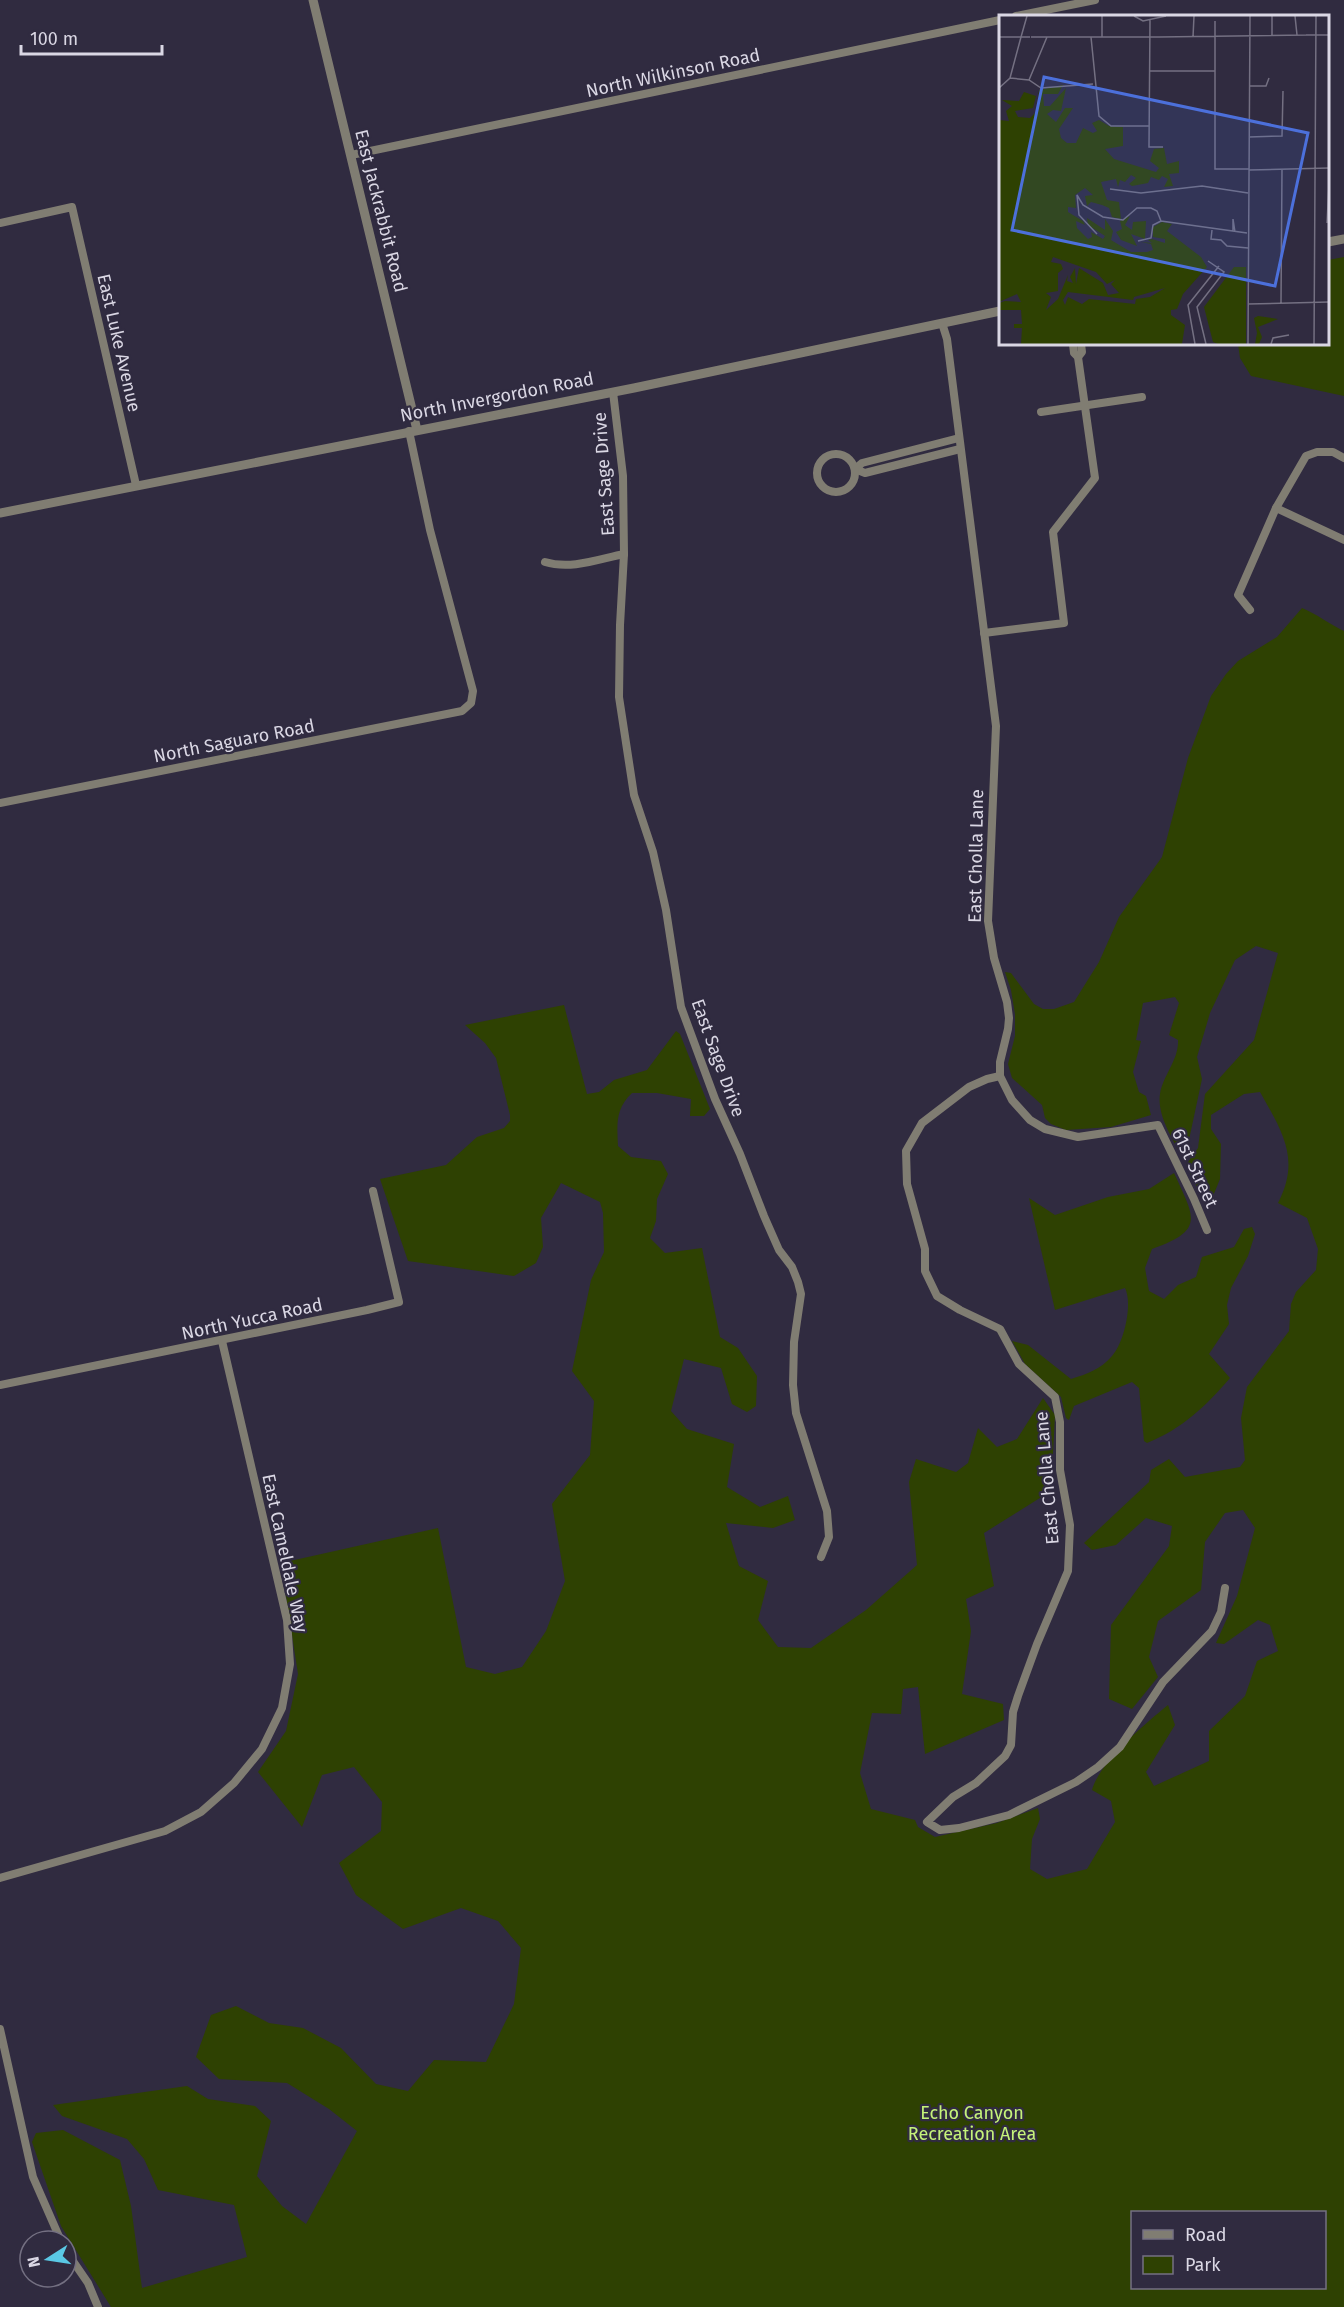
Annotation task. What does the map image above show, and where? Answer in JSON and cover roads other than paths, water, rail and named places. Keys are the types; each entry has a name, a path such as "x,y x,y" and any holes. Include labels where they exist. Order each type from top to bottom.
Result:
{"street":[{"name":"East Jackrabbit Road","path":"314,0 413,431 430,530 473,691 471,704"},
{"path":"1021,15 1095,0"},
{"name":"North Wilkinson Road","path":"351,155 999,20"},
{"name":"East Luke Avenue","path":"0,223 72,207 136,486"},
{"path":"1329,242 1344,239"},
{"name":"North Invergordon Road","path":"0,513 613,392 999,311"},
{"name":"East Cholla Lane","path":"942,323 947,338 996,726 988,921 992,950 1007,1002 1009,1018 1000,1076 969,1087 922,1123 906,1151 907,1184 925,1249 925,1271 937,1296 1000,1329 1019,1364 1055,1397 1060,1422 1060,1470 1070,1525 1068,1570 1018,1696 1013,1712 1011,1745 1005,1756 976,1783 953,1797 927,1822 940,1830 1009,1815 1076,1782 1098,1767 1120,1747 1163,1682 1212,1631 1221,1612 1225,1588"},
{"path":"984,633 1064,623 1053,532 1095,478 1078,357 1074,353 1073,345"},
{"path":"1078,357 1082,352 1081,345"},
{"name":"East Sage Drive","path":"613,392 623,476 624,554 618,678 620,713 634,795 653,852 664,898 681,1007 715,1099 779,1250 795,1275 801,1294 794,1342 794,1396 799,1424 827,1511 829,1538 821,1557"},
{"path":"1041,412 1142,397"},
{"path":"959,438 862,463 855,469 854,481 846,490 840,492 828,490 817,477 820,464 829,455 842,455 848,458 855,469 865,473 960,449"},
{"path":"1250,610 1238,595 1276,508 1306,456 1317,452 1333,452 1344,458"},
{"path":"1276,508 1344,540"},
{"name":"East Sage Drive","path":"545,562 558,566 569,566 624,554"},
{"name":"North Saguaro Road","path":"0,803 462,711 471,704"},
{"name":"61st Street","path":"1000,1076 1012,1100 1030,1120 1045,1130 1078,1137 1158,1125 1207,1230"},
{"name":"North Yucca Road","path":"0,1385 222,1341 399,1302 373,1191"},
{"name":"East Cameldale Way","path":"0,1878 165,1831 201,1812 234,1783 262,1749 282,1708 290,1664 287,1620 222,1341"},
{"path":"0,2030 33,2177 56,2229"},
{"path":"78,2268 88,2283 98,2307"}],"park label":[{"name":"Echo Canyon Recreation Area","path":"972,2123"}]}
